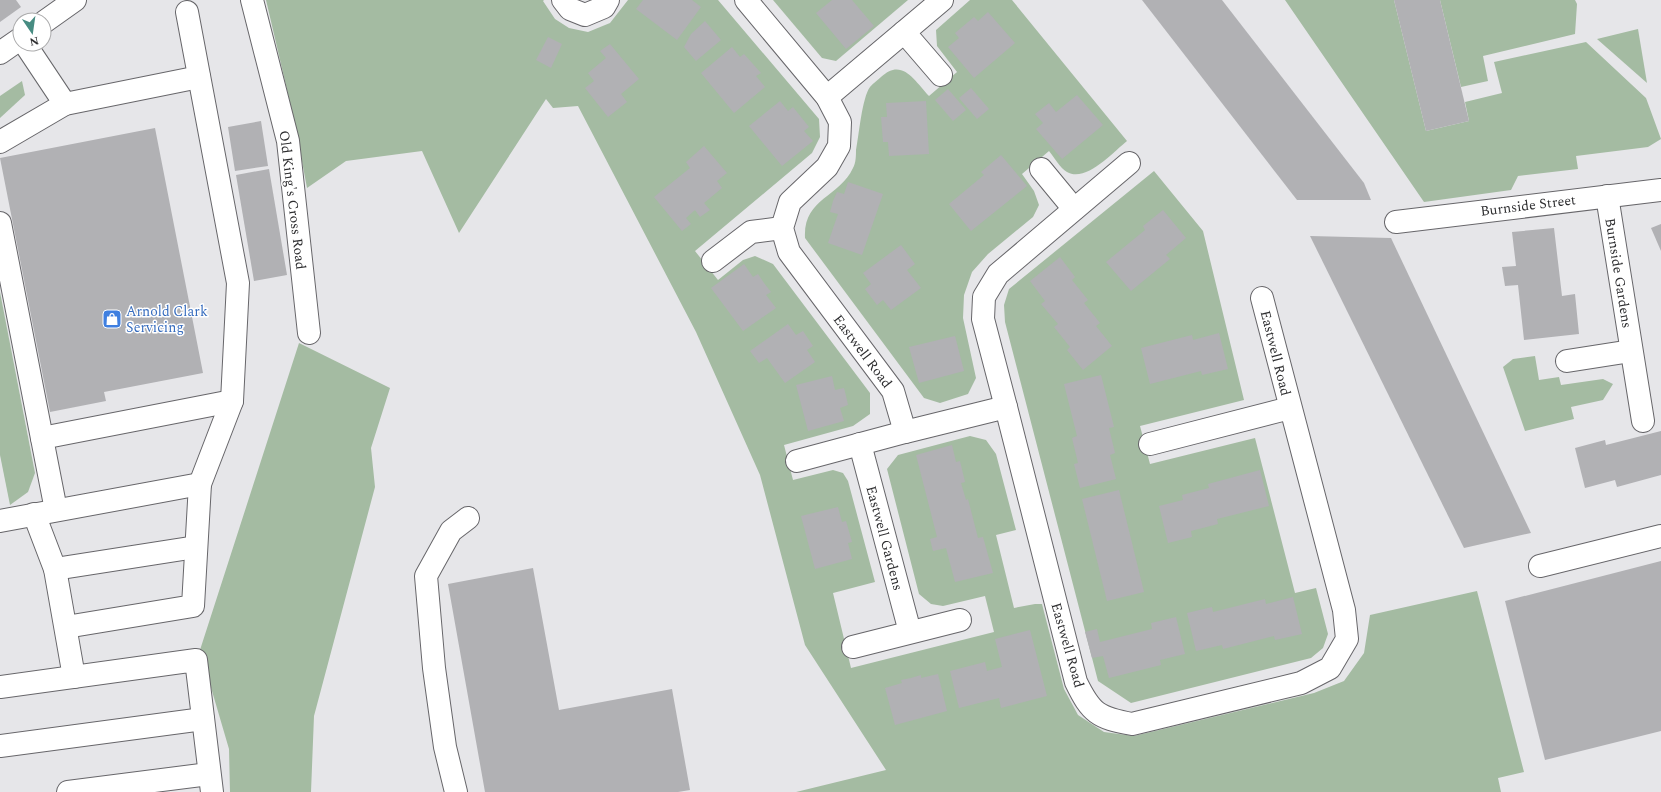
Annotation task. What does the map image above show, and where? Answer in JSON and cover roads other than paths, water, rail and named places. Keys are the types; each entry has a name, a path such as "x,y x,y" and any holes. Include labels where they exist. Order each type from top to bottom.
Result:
{"street":[{"path":"52,16 75,0"},
{"name":"Old King's Cross Road","path":"252,0 288,141 309,333"},
{"path":"563,0 570,9 584,14 604,7 608,0"},
{"path":"713,261 751,232 782,228 790,202 827,167 839,146 840,122 827,97 746,0"},
{"path":"827,97 942,0"},
{"path":"66,627 193,606 200,484 232,401 238,283 187,12"},
{"path":"904,32 941,75"},
{"path":"0,53 12,45"},
{"path":"30,52 65,104"},
{"path":"0,142 65,104 199,77"},
{"name":"Eastwell Road","path":"1129,163 998,274 984,297 983,319 1076,682 1087,704 1108,720 1132,724 1300,683 1330,668 1347,639 1344,610 1262,298"},
{"path":"1041,169 1074,209"},
{"name":"Burnside Street","path":"1396,222 1661,190"},
{"name":"Burnside Gardens","path":"1607,196 1643,421"},
{"path":"0,223 56,510"},
{"name":"Eastwell Road","path":"782,228 789,252 893,391 905,432"},
{"path":"1567,361 1631,351"},
{"path":"42,438 232,401"},
{"path":"796,461 1006,407"},
{"name":"Eastwell Road","path":"1150,444 1290,408"},
{"name":"Eastwell Gardens","path":"860,444 910,632"},
{"path":"0,521 200,484"},
{"path":"34,514 55,569 74,676"},
{"path":"456,792 445,747 434,668 426,576 451,531 468,518"},
{"path":"1540,566 1661,536"},
{"path":"55,569 196,547"},
{"path":"853,647 960,620"},
{"path":"0,688 74,676 196,660 210,783 68,792"},
{"path":"0,746 203,719"}],"place":[{"name":"Arnold Clark Servicing","path":"112,319"}]}
